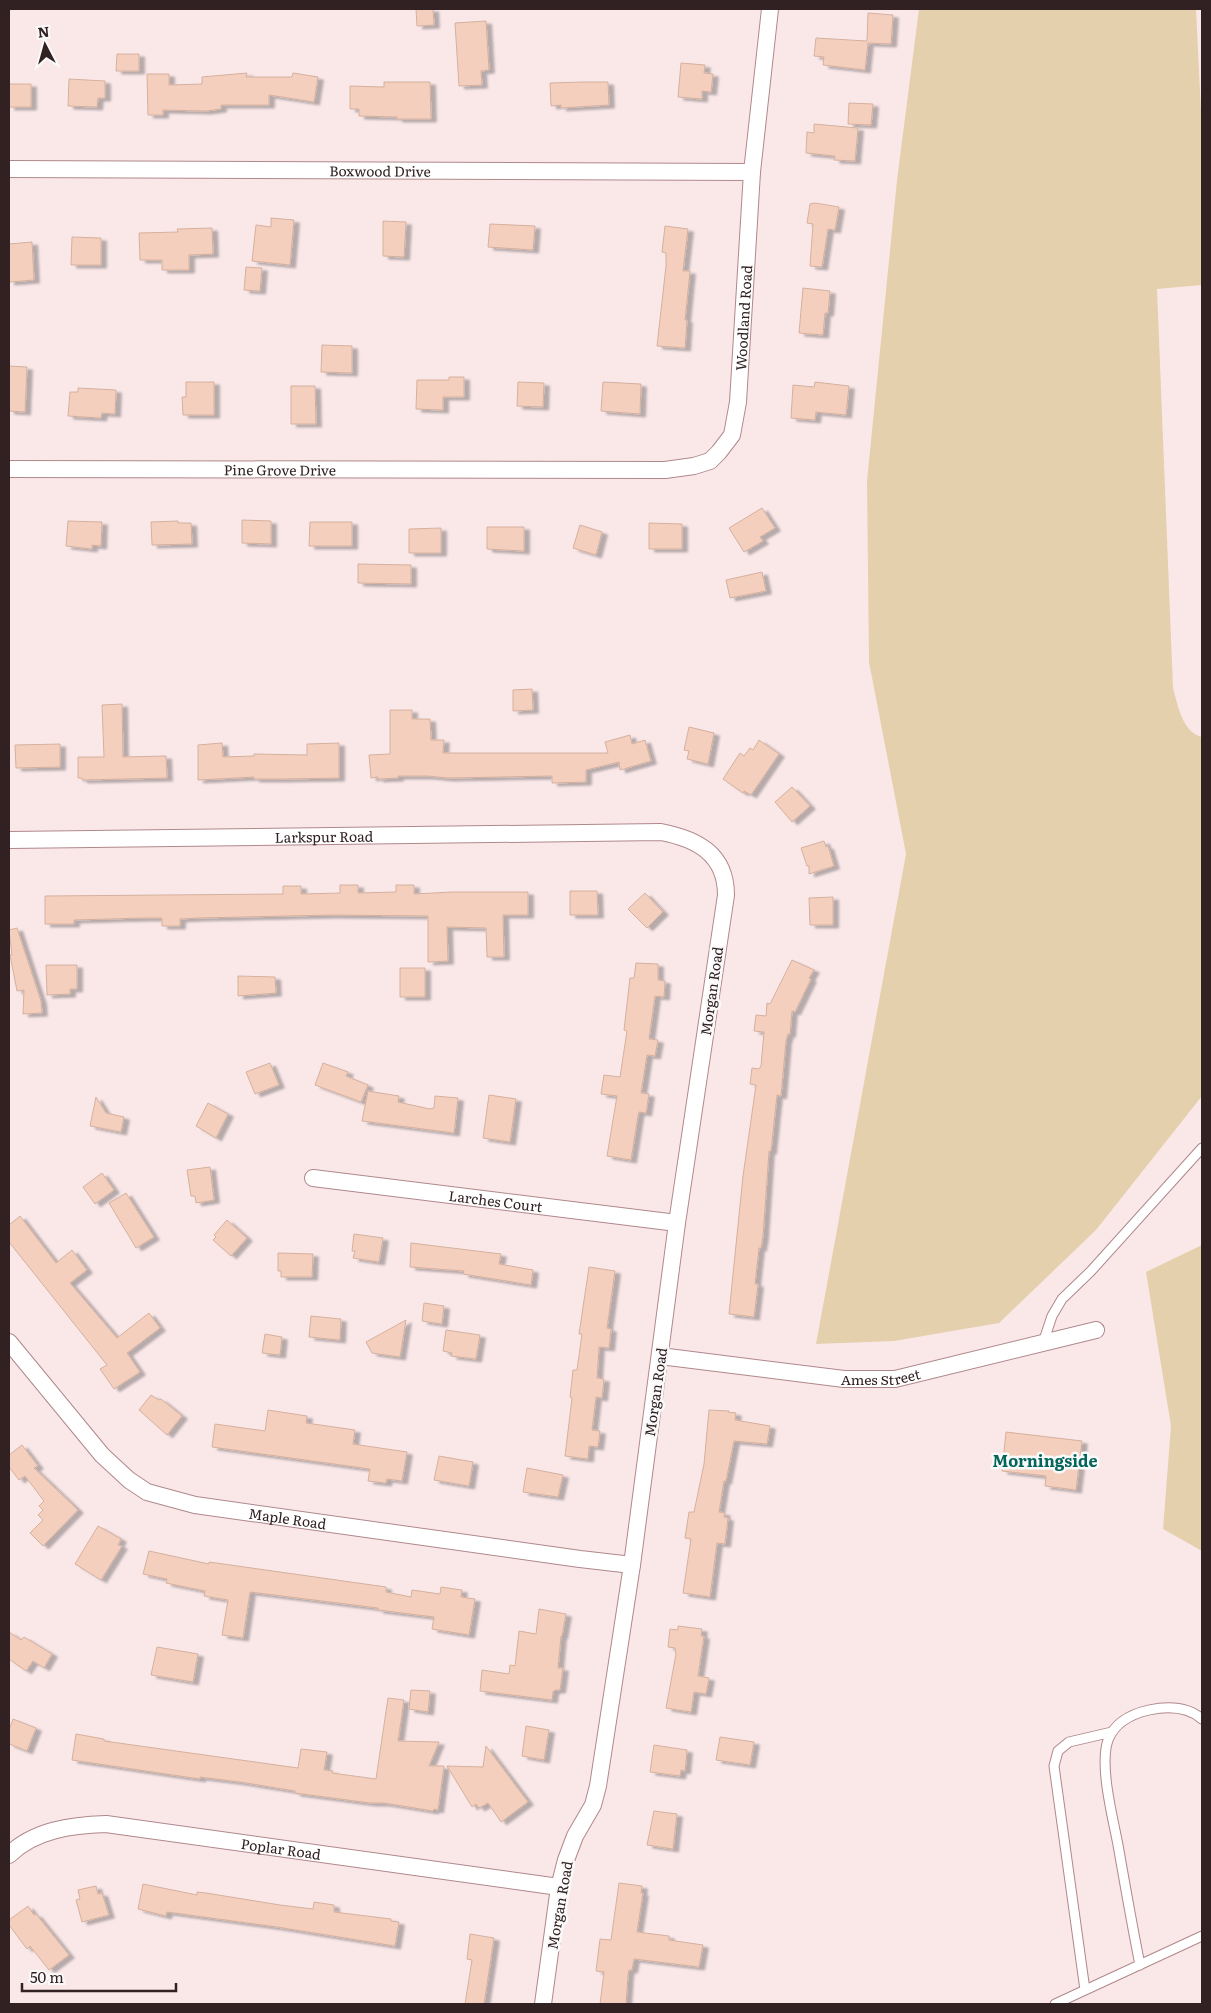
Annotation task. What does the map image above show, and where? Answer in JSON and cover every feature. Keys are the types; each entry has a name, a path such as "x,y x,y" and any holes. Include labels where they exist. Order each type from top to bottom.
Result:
{"street":[{"name":"Woodland Road","path":"552,470 664,470 694,466 710,461 732,435 738,402 752,172 770,9"},
{"name":"Boxwood Drive","path":"9,169 752,172"},
{"name":"Pine Grove Drive","path":"9,469 552,470"},
{"name":"Larkspur Road","path":"9,840 277,835 473,835 639,832"},
{"name":"Morgan Road","path":"543,2004 559,1886 575,1836 593,1805 598,1786 632,1565 677,1223 726,885 723,872 707,849 679,835 662,832 639,832"},
{"name":"Larches Court","path":"313,1178 677,1223"},
{"name":"Ames Street","path":"660,1356 844,1379 895,1380 1096,1330"},
{"name":"Maple Road","path":"9,1342 102,1455 129,1480 148,1492 195,1505 632,1565"},
{"path":"9,1358 29,1367"},
{"name":"Poplar Road","path":"10,1851 39,1835 68,1827 106,1824 559,1886"}],"lane":[{"path":"1043,1343 1052,1316 1062,1299 1091,1271 1202,1148"},
{"path":"1140,1965 1104,1761 1105,1750 1112,1732 1132,1714 1174,1707 1192,1712 1202,1719"},
{"path":"1085,1990 1054,1766 1058,1751 1069,1742 1112,1732"},
{"path":"1055,2004 1202,1936"}],"shaded area":[{"path":"919,9 1196,9 1202,132 1202,285 1157,289 1173,688 1185,724 1195,734 1202,737 1202,1096 1096,1230 999,1323 894,1341 816,1344 906,854 869,662 867,481 897,180"},
{"path":"1202,1245 1202,1551 1163,1529 1171,1426 1146,1272"}],"building":[{"path":"416,9 433,9 434,25 417,26"},
{"path":"868,13 893,15 891,44 868,43 865,70 823,65 824,57 814,56 816,38 867,41"},
{"path":"486,21 489,70 481,71 482,85 459,86 455,23"},
{"path":"117,54 139,54 139,71 116,71"},
{"path":"681,63 705,65 704,73 713,74 711,92 702,91 702,99 678,97"},
{"path":"247,73 246,77 292,77 293,73 318,77 314,102 269,95 269,105 221,105 221,109 206,111 163,110 163,115 148,115 147,74 169,74 169,85 202,84 202,77"},
{"path":"69,79 105,81 105,98 98,98 97,107 68,106"},
{"path":"384,82 430,82 431,119 359,116 359,109 350,109 350,86 384,87"},
{"path":"608,82 609,105 561,108 561,105 551,106 550,83"},
{"path":"9,84 31,84 31,107 9,107"},
{"path":"849,103 873,104 871,125 848,124"},
{"path":"814,124 858,128 855,161 834,160 835,156 806,153 807,132 814,133"},
{"path":"815,203 839,207 835,230 828,229 822,267 810,266 813,224 807,223 810,204"},
{"path":"271,218 294,220 290,265 252,261 256,225 271,227"},
{"path":"383,221 406,222 404,257 383,256"},
{"path":"490,224 535,226 533,250 488,247"},
{"path":"665,226 688,229 683,271 690,271 685,320 687,320 685,348 657,346 666,266 666,253 662,252"},
{"path":"212,228 213,254 189,255 189,270 162,270 162,260 140,260 139,233 178,232 177,229"},
{"path":"72,237 101,238 101,265 71,265"},
{"path":"32,242 34,280 9,282 9,244"},
{"path":"246,267 262,268 260,291 244,290"},
{"path":"803,288 830,291 823,335 799,333"},
{"path":"322,345 352,346 352,373 321,372"},
{"path":"9,366 27,367 25,412 9,411"},
{"path":"449,377 464,377 464,397 443,397 443,410 416,409 417,380 449,380"},
{"path":"186,382 214,382 214,415 183,415 182,397 186,397"},
{"path":"518,382 544,383 543,407 517,406"},
{"path":"603,382 641,384 640,414 601,411"},
{"path":"815,382 849,386 846,415 816,412 815,420 791,418 793,385 814,387"},
{"path":"291,386 315,386 316,424 291,424"},
{"path":"78,388 116,390 115,414 102,413 101,418 68,416 70,392 78,392"},
{"path":"762,508 775,528 760,537 763,541 744,552 729,528"},
{"path":"242,520 271,521 271,544 242,543"},
{"path":"68,521 102,522 101,546 92,545 92,549 66,546"},
{"path":"178,521 178,523 191,523 192,544 152,545 151,522"},
{"path":"310,522 352,522 352,546 309,546"},
{"path":"649,523 682,524 682,549 649,549"},
{"path":"580,525 602,532 596,555 573,548"},
{"path":"487,527 524,527 524,551 487,549"},
{"path":"441,528 441,553 409,553 409,529"},
{"path":"358,564 411,565 411,584 358,583"},
{"path":"762,572 766,591 730,598 726,580"},
{"path":"532,689 533,710 513,711 513,690"},
{"path":"122,704 123,757 166,756 167,778 82,780 82,778 78,778 78,757 104,757 102,705"},
{"path":"390,710 412,710 412,719 430,719 431,740 444,740 443,753 608,753 605,742 630,735 632,744 645,740 651,761 620,770 619,762 586,770 586,782 552,783 552,776 448,778 398,776 398,778 371,778 369,755 390,754"},
{"path":"689,727 714,733 708,764 687,759 689,751 684,750"},
{"path":"759,740 779,754 751,795 744,791 743,793 723,779 740,753 744,756 750,748 753,750"},
{"path":"222,743 223,757 254,756 254,754 307,755 307,744 339,743 339,778 254,779 254,777 198,780 198,745"},
{"path":"60,744 60,767 16,768 15,745"},
{"path":"792,787 810,806 792,822 775,802"},
{"path":"824,841 826,847 828,846 834,866 809,874 809,866 807,866 801,848"},
{"path":"340,885 358,885 358,893 396,892 396,885 414,885 414,894 528,892 528,915 503,915 504,957 487,957 486,928 447,927 448,961 428,962 428,916 332,915 197,918 180,919 180,926 162,926 162,918 74,920 74,924 45,924 45,896 283,894 283,886 301,886 301,894 340,893"},
{"path":"570,891 597,891 598,915 570,915"},
{"path":"645,893 663,912 647,928 628,909"},
{"path":"833,897 833,925 810,925 809,898"},
{"path":"17,928 41,1001 42,1013 23,1014 24,990 17,991 10,955 12,955 9,930"},
{"path":"792,960 814,970 795,1012 792,1011 790,1034 788,1034 786,1041 781,1096 777,1095 771,1151 769,1151 763,1236 761,1248 759,1248 755,1284 758,1284 754,1317 729,1314 743,1176 756,1085 750,1084 752,1068 759,1069 761,1066 764,1032 754,1031 756,1015 766,1016 767,1003 770,1004"},
{"path":"636,963 658,964 658,980 665,981 664,997 655,996 649,1039 658,1040 655,1056 647,1055 641,1093 649,1094 646,1113 639,1112 631,1160 607,1156 617,1096 601,1094 604,1075 620,1077 627,1031 624,1030 630,978 634,978"},
{"path":"46,965 77,965 77,989 70,989 70,994 47,995"},
{"path":"400,968 425,968 425,997 400,997"},
{"path":"238,976 275,977 276,993 238,996"},
{"path":"270,1063 279,1085 255,1094 246,1072"},
{"path":"323,1063 348,1072 346,1076 368,1085 361,1102 315,1085"},
{"path":"368,1091 399,1096 398,1102 430,1109 434,1108 435,1096 458,1098 454,1133 362,1121"},
{"path":"489,1095 516,1099 510,1142 483,1138"},
{"path":"96,1097 106,1113 124,1117 121,1132 90,1126"},
{"path":"208,1103 228,1114 216,1138 196,1126"},
{"path":"210,1167 214,1200 196,1203 195,1196 191,1196 187,1170"},
{"path":"102,1173 114,1190 95,1204 83,1187"},
{"path":"126,1193 154,1237 136,1248 109,1203"},
{"path":"20,1216 56,1263 72,1250 87,1270 70,1283 117,1338 149,1313 160,1328 127,1353 140,1372 114,1389 100,1369 107,1365 9,1242 9,1225"},
{"path":"227,1220 247,1238 231,1256 213,1240 216,1237 214,1235"},
{"path":"354,1234 383,1238 379,1262 353,1258 355,1251 352,1251"},
{"path":"411,1243 501,1254 499,1264 533,1270 531,1285 463,1274 464,1271 410,1267"},
{"path":"278,1253 313,1254 312,1277 281,1277 281,1271 278,1271"},
{"path":"589,1267 615,1271 607,1328 611,1329 609,1348 599,1347 597,1378 604,1379 602,1398 596,1397 592,1430 600,1431 598,1447 589,1446 588,1459 565,1456 572,1398 570,1397 573,1370 577,1370 582,1334 579,1334"},
{"path":"424,1303 444,1306 442,1324 422,1321"},
{"path":"311,1316 341,1319 340,1340 309,1337"},
{"path":"406,1320 400,1357 372,1353 366,1342"},
{"path":"446,1330 480,1335 476,1359 451,1356 452,1353 443,1351"},
{"path":"265,1334 282,1337 280,1355 262,1353"},
{"path":"151,1395 159,1400 161,1399 182,1416 167,1435 139,1410"},
{"path":"268,1410 307,1416 306,1423 355,1430 353,1444 407,1452 402,1481 387,1479 386,1483 368,1481 370,1469 212,1447 215,1424 265,1431"},
{"path":"709,1410 729,1411 736,1413 735,1420 770,1426 767,1444 734,1441 726,1481 724,1481 719,1512 725,1513 724,1517 728,1518 725,1544 717,1543 710,1597 683,1593 691,1539 685,1538 689,1512 694,1512 704,1464"},
{"path":"1006,1432 1082,1441 1076,1490 1045,1486 1046,1476 1002,1471"},
{"path":"22,1445 38,1466 34,1468 78,1510 43,1546 30,1533 43,1520 38,1515 43,1510 39,1506 44,1501 25,1476 19,1480 9,1467 9,1455"},
{"path":"439,1456 473,1462 469,1486 434,1480"},
{"path":"527,1468 563,1475 558,1497 523,1492"},
{"path":"98,1526 121,1539 118,1545 122,1546 101,1580 75,1564"},
{"path":"149,1551 209,1564 209,1562 386,1587 386,1592 411,1597 412,1590 440,1594 441,1587 462,1590 461,1597 475,1599 469,1635 432,1629 434,1617 250,1592 243,1638 222,1635 228,1600 204,1596 205,1591 166,1583 167,1579 143,1574"},
{"path":"539,1609 566,1614 561,1636 558,1668 563,1668 560,1690 553,1692 552,1700 480,1691 482,1670 509,1674 510,1665 515,1666 519,1631 536,1634"},
{"path":"678,1626 702,1629 701,1636 704,1636 698,1676 709,1678 706,1694 694,1692 691,1712 666,1708 676,1654 675,1648 668,1647 670,1629 678,1630"},
{"path":"9,1632 21,1640 24,1637 52,1654 44,1668 33,1661 26,1671 9,1659"},
{"path":"157,1647 198,1654 193,1682 151,1675"},
{"path":"411,1690 430,1691 428,1712 409,1709"},
{"path":"388,1698 404,1700 398,1741 439,1742 429,1766 444,1766 438,1810 434,1809 433,1811 384,1803 370,1803 295,1793 295,1791 240,1782 200,1777 200,1779 72,1760 76,1734 104,1739 104,1741 298,1768 301,1749 327,1752 324,1770 333,1771 332,1773 376,1779"},
{"path":"13,1719 36,1728 27,1751 9,1744 9,1730"},
{"path":"526,1726 549,1730 544,1760 522,1756"},
{"path":"720,1737 754,1742 750,1765 716,1760"},
{"path":"654,1745 687,1750 685,1771 681,1770 680,1776 650,1772"},
{"path":"486,1746 528,1802 501,1822 488,1803 479,1808 476,1804 472,1807 447,1766 483,1767"},
{"path":"654,1811 677,1814 673,1849 647,1845"},
{"path":"619,1883 642,1886 641,1893 643,1893 637,1932 669,1936 669,1940 703,1945 699,1967 634,1959 632,1970 629,1970 628,1975 626,2004 600,2004 604,1972 596,1971 600,1939 611,1940"},
{"path":"143,1884 197,1895 197,1892 206,1893 313,1909 314,1902 334,1905 334,1912 391,1919 391,1921 399,1922 395,1946 167,1912 166,1916 138,1909"},
{"path":"96,1886 98,1894 102,1893 109,1915 82,1922 76,1900 80,1899 78,1890"},
{"path":"28,1906 69,1955 49,1970 30,1946 27,1949 9,1925 9,1920"},
{"path":"470,1934 494,1938 484,2004 465,2004 472,1960 467,1959"}],"district":[{"name":"Morningside","path":"1045,1460"}]}
